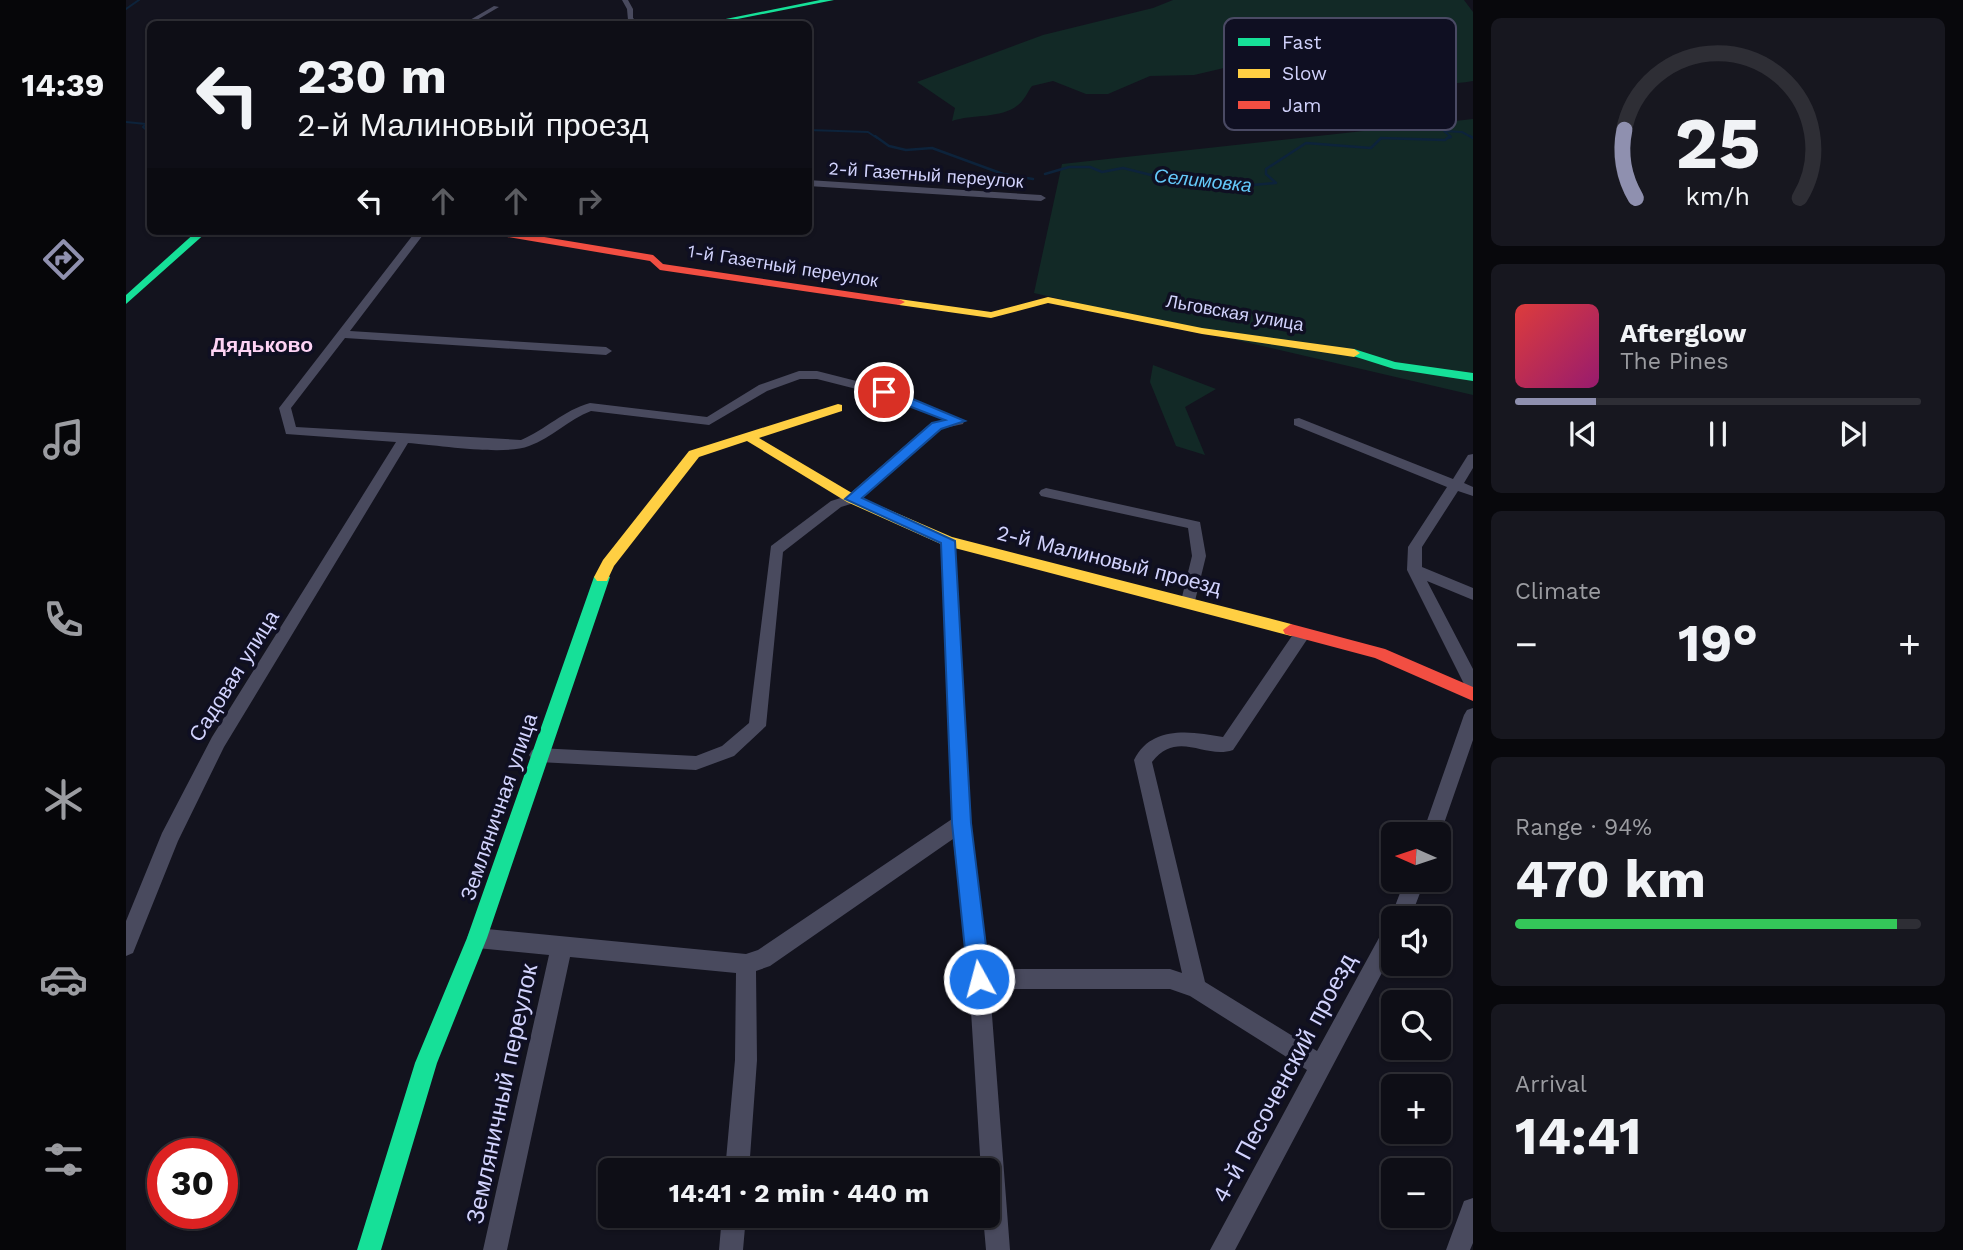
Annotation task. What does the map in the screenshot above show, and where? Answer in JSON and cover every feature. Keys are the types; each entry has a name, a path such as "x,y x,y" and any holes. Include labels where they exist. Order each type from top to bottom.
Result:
{"street":[{"path":"625,0 633,21"},
{"path":"721,21 831,0"},
{"path":"471,21 497,7"},
{"name":"2-й Газетный переулок","path":"812,183 1041,198"},
{"path":"128,297 198,235"},
{"path":"418,235 285,408 291,431 403,441 523,444 546,435 576,412 590,407 709,421 763,388 799,374 817,375 884,392 958,421 936,426 852,499 836,504 776,550 757,726 728,751 696,763 538,755"},
{"name":"1-й Газетный переулок","path":"514,235 653,258 660,267 991,314"},
{"name":"Льговская улица","path":"991,314 1038,305 1048,300 1202,331 1343,350 1394,365 1473,377"},
{"path":"342,334 606,351"},
{"name":"Земляничная улица","path":"369,1250 426,1063 477,938 593,595 608,564 694,454 838,408"},
{"path":"1299,422 1473,492"},
{"name":"2-й Малиновый проезд","path":"747,436 852,499 948,541 1189,601 1379,653 1473,694"},
{"name":"Садовая улица","path":"126,946 169,839 218,742 403,441"},
{"path":"1473,458 1415,547 1414,570 1473,685"},
{"path":"1046,493 1195,525 1199,556 1189,601"},
{"path":"948,541 961,823 979,979 998,1250"},
{"path":"1414,570 1473,594"},
{"path":"1196,988 1143,760 1151,747 1177,737 1227,745 1302,634"},
{"path":"1436,822 1473,715"},
{"path":"477,938 561,949 746,964 763,959 961,823"},
{"name":"Земляничный переулок","path":"495,1250 561,949"},
{"name":"4-й Песоченский проезд","path":"1222,1250 1381,954"},
{"path":"738,1158 746,1060 746,964"},
{"path":"979,979 1154,977 1196,988 1321,1066"},
{"path":"1458,1250 1473,1210"},
{"path":"731,1250 733,1228"}],"green space":[{"path":"1173,0 1464,0 1473,12 1473,81 1456,83 1456,18 1224,18 1224,68 1194,75 1150,76 1108,94 1086,94 1053,81 1032,86 1022,101 1011,109 952,121 955,108 917,82 1043,35 1153,8"},
{"path":"1473,119 1473,395 1034,293 1062,164 1373,130 1456,130 1456,121"},
{"path":"1153,365 1216,389 1185,407 1205,455 1176,446 1150,382"}],"waterway":[{"path":"126,9 139,0"},
{"path":"126,122 146,124 143,127 147,130"},
{"path":"812,130 868,132 877,138"},
{"name":"Селимовка","path":"1450,136 1444,131 1462,132 1473,138 1470,136"},
{"path":"875,136 889,146 906,150 932,148 1003,174 1033,179"},
{"name":"Селимовка","path":"1381,138 1445,140 1450,136"},
{"name":"Селимовка","path":"1045,174 1069,167 1090,167 1102,172 1123,168 1167,179 1193,176 1241,186 1276,183 1266,174 1266,169 1306,143 1371,148 1381,138"},
{"name":"Селимовка","path":"1381,138 1387,138"}],"traffic: fast":[{"path":"720,21 831,0"},
{"path":"126,301 199,235"},
{"path":"1354,353 1394,365 1473,377"},
{"path":"369,1250 426,1063 477,938 602,577"}],"traffic: slow":[{"path":"899,302 991,315 1048,300 1202,331 1354,353"},
{"path":"602,577 608,564 694,454 838,408"},
{"path":"747,436 852,499 948,541 1291,630"}],"traffic: jam":[{"path":"514,235 653,258 660,267 899,302"},
{"path":"1291,630 1379,653 1473,694"}],"district":[{"name":"Дядьково","path":"262,345"}],"route":[{"path":"884,392 958,421 936,426 852,499 948,541 961,823 979,979"}]}
